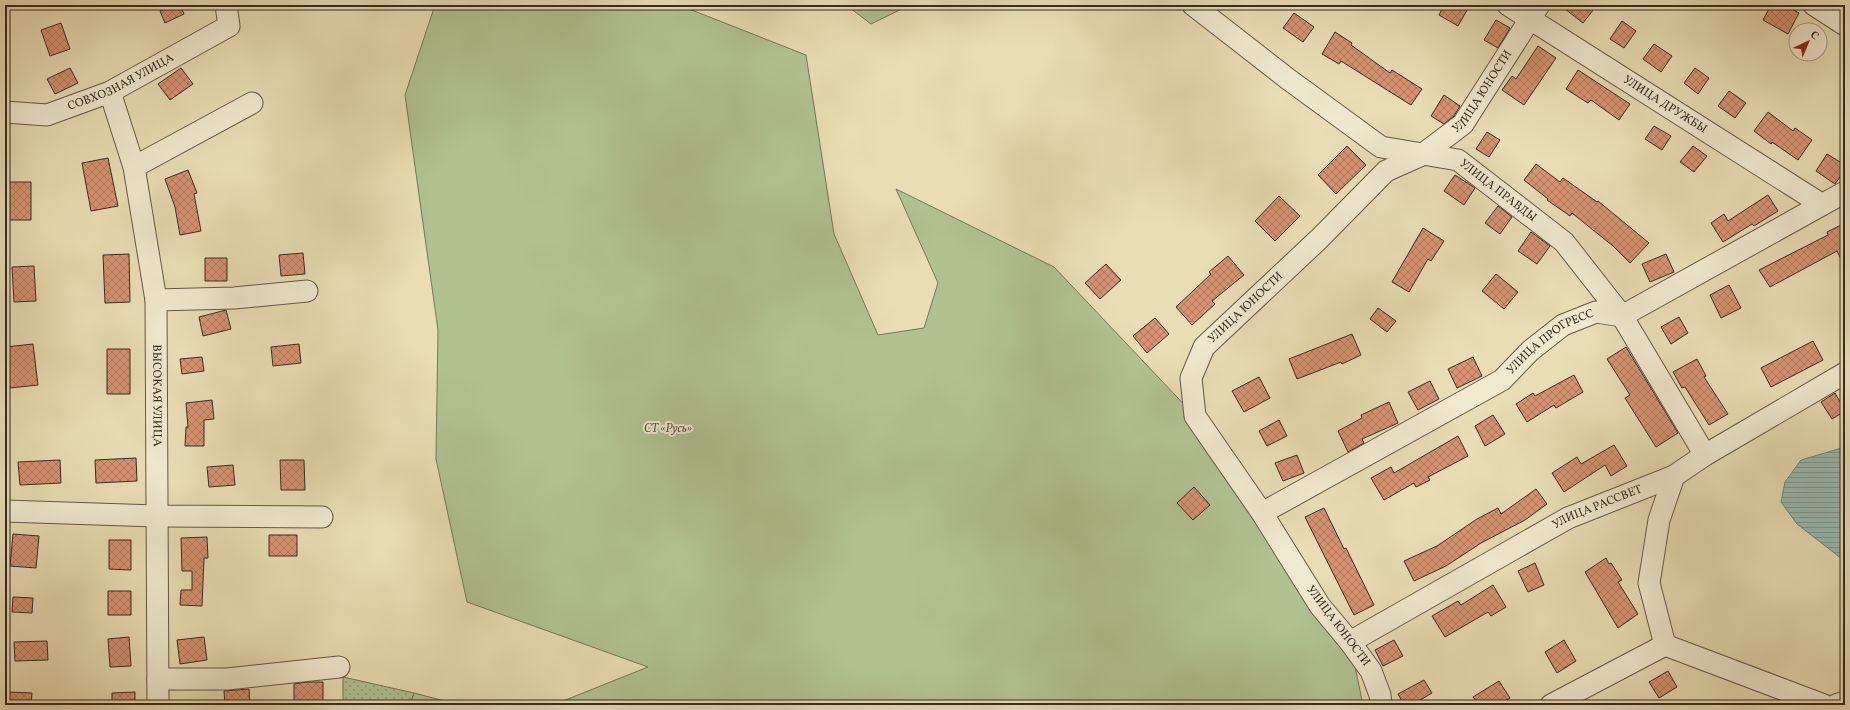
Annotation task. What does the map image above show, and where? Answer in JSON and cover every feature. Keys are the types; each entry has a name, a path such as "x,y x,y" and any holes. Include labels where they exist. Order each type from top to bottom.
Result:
{"street":[{"name":"СОВХОЗНАЯ УЛИЦА","path":"5,112 47,115 110,92 230,26 226,5"},
{"name":"УЛИЦА ПРАВДЫ","path":"1193,5 1288,79 1380,147 1458,160 1564,242 1622,316 1705,455"},
{"name":"УЛИЦА ДРУЖБЫ","path":"1508,5 1534,12 1821,204"},
{"path":"1814,5 1845,25"},
{"name":"УЛИЦА ЮНОСТИ","path":"1380,705 1380,695 1371,671 1350,642 1320,606 1262,513 1195,416 1191,378 1204,347 1319,238 1386,171 1422,155 1463,124 1534,12"},
{"name":"ВЫСОКАЯ УЛИЦА","path":"110,92 134,166 156,300 158,705"},
{"path":"134,166 252,103"},
{"path":"1622,316 1845,192"},
{"path":"156,300 234,298 307,291"},
{"name":"УЛИЦА ПРОГРЕСС","path":"1262,513 1502,380 1530,351 1563,325 1596,312 1622,316"},
{"name":"УЛИЦА РАССВЕТ","path":"1350,642 1568,518 1674,476 1705,455 1845,373"},
{"path":"1665,645 1648,583 1660,520 1674,476"},
{"path":"5,512 156,516 322,517"},
{"path":"1551,705 1665,645 1836,704"},
{"path":"158,679 227,679 339,667"}],"green space":[{"name":"СТ «Русь»","path":"435,5 679,5 806,55 834,234 878,335 924,328 938,283 896,189 1054,267 1195,416 1350,642 1363,705 553,705 648,667 467,602 436,459 438,330 405,95"},
{"path":"846,5 910,5 871,24"},
{"path":"343,677 414,693 410,705 343,705"},
{"path":"414,693 460,705 410,705"}],"water":[{"path":"1845,447 1845,563 1842,559 1797,524 1781,502 1785,482 1801,460"}],"building":[{"path":"173,5 180,5 184,14 165,23 160,11"},
{"path":"1444,5 1470,5 1458,26 1439,15"},
{"path":"1560,5 1597,5 1583,23"},
{"path":"1771,5 1785,5 1799,13 1794,22 1788,22 1788,34 1763,20"},
{"path":"1294,13 1314,27 1303,42 1283,28"},
{"path":"1496,20 1510,28 1498,48 1484,40"},
{"path":"1622,21 1636,31 1624,48 1610,39"},
{"path":"61,23 70,49 50,56 41,30"},
{"path":"1335,32 1352,43 1351,45 1390,73 1392,70 1422,89 1411,105 1341,61 1339,64 1322,54"},
{"path":"1654,44 1672,56 1661,72 1643,59"},
{"path":"1538,46 1556,58 1524,105 1502,90 1512,76 1516,79"},
{"path":"70,68 78,83 55,94 47,79"},
{"path":"181,68 193,84 170,100 158,84"},
{"path":"1695,68 1709,78 1698,94 1684,83"},
{"path":"1578,70 1630,104 1619,120 1591,100 1588,103 1566,89"},
{"path":"1729,91 1746,103 1735,118 1718,106"},
{"path":"1444,95 1460,106 1454,116 1444,124 1431,116"},
{"path":"1768,112 1793,131 1795,128 1812,140 1798,160 1772,142 1771,144 1754,131"},
{"path":"1654,126 1671,136 1662,150 1645,139"},
{"path":"1487,132 1500,140 1489,157 1476,149"},
{"path":"1347,146 1366,165 1336,194 1318,175"},
{"path":"1693,146 1707,156 1694,172 1680,162"},
{"path":"1827,154 1845,165 1845,170 1835,184 1816,171"},
{"path":"108,158 118,206 91,211 82,163"},
{"path":"1536,164 1560,182 1563,178 1597,202 1598,201 1649,243 1630,263 1613,246 1572,213 1570,216 1547,200 1548,199 1524,180"},
{"path":"188,170 197,193 194,194 201,231 180,235 175,207 165,179"},
{"path":"1455,175 1475,188 1464,205 1444,191"},
{"path":"7,182 31,182 31,220 7,220"},
{"path":"1768,195 1778,211 1754,226 1752,224 1723,242 1711,223 1724,214 1728,221"},
{"path":"1279,196 1300,216 1275,241 1255,221"},
{"path":"1498,206 1512,217 1500,234 1485,223"},
{"path":"1845,223 1845,267 1837,251 1770,287 1759,270 1828,235 1827,232"},
{"path":"1423,228 1444,241 1431,261 1428,259 1409,292 1392,282"},
{"path":"1531,232 1550,246 1537,264 1518,251"},
{"path":"303,253 305,274 281,276 279,255"},
{"path":"129,254 130,302 105,303 103,255"},
{"path":"1666,254 1674,272 1650,282 1642,264"},
{"path":"1228,256 1244,275 1212,301 1215,304 1192,325 1176,307 1211,274 1209,272"},
{"path":"205,258 227,258 227,281 205,281"},
{"path":"1106,264 1121,280 1100,299 1085,283"},
{"path":"34,266 36,301 14,302 12,267"},
{"path":"1496,274 1518,292 1504,309 1482,291"},
{"path":"1729,285 1741,308 1721,318 1710,295"},
{"path":"1378,308 1396,321 1387,332 1370,319"},
{"path":"226,310 231,329 203,336 199,317"},
{"path":"1679,317 1688,333 1671,344 1661,327"},
{"path":"1155,318 1169,334 1147,353 1133,336"},
{"path":"1352,334 1361,355 1342,364 1341,362 1297,379 1289,359"},
{"path":"1813,341 1823,360 1771,387 1761,368"},
{"path":"33,344 38,385 10,388 5,347"},
{"path":"299,344 301,363 273,366 271,347"},
{"path":"1626,347 1678,433 1656,447 1625,398 1630,395 1607,359"},
{"path":"107,349 130,349 130,394 107,394"},
{"path":"202,357 204,371 182,374 180,359"},
{"path":"1473,357 1482,376 1457,388 1448,369"},
{"path":"1697,359 1706,376 1704,377 1728,414 1709,425 1685,387 1682,388 1673,372"},
{"path":"1574,375 1583,392 1556,408 1554,405 1527,422 1516,404 1533,393 1535,396"},
{"path":"1259,377 1270,398 1244,412 1232,391"},
{"path":"1430,381 1439,399 1418,410 1408,392"},
{"path":"1835,393 1845,411 1832,419 1821,402"},
{"path":"212,400 214,419 204,420 204,446 185,446 186,427 188,427 186,403"},
{"path":"1389,402 1398,423 1362,439 1364,443 1348,452 1338,431 1362,418 1361,415"},
{"path":"1493,415 1505,434 1485,446 1475,426"},
{"path":"1279,420 1287,436 1267,446 1259,431"},
{"path":"1458,436 1468,456 1428,477 1430,480 1416,487 1414,483 1384,500 1371,478 1391,467 1394,473"},
{"path":"1614,445 1627,466 1611,476 1605,465 1564,492 1552,473 1577,457 1581,464"},
{"path":"1297,455 1304,473 1283,481 1275,463"},
{"path":"136,458 137,481 96,483 95,460"},
{"path":"60,460 61,483 20,485 18,462"},
{"path":"280,460 304,460 305,490 281,490"},
{"path":"233,465 235,485 209,487 207,467"},
{"path":"1194,487 1210,505 1193,520 1177,503"},
{"path":"1536,489 1547,504 1525,520 1481,543 1446,566 1414,581 1404,561 1437,546 1477,519 1498,508 1501,514"},
{"path":"1324,508 1344,549 1346,548 1374,605 1354,615 1305,517"},
{"path":"13,534 39,536 36,568 10,566"},
{"path":"269,535 297,535 297,556 269,556"},
{"path":"207,537 208,558 204,558 202,606 180,605 181,590 192,590 192,571 182,571 181,538"},
{"path":"109,540 131,540 131,570 109,569"},
{"path":"1606,558 1622,580 1618,582 1638,614 1618,628 1585,572"},
{"path":"1535,563 1544,585 1528,592 1518,571"},
{"path":"1493,585 1506,607 1491,616 1488,612 1445,637 1432,616 1458,601 1461,605"},
{"path":"108,591 131,591 131,615 108,615"},
{"path":"13,597 33,598 32,613 12,612"},
{"path":"129,637 131,666 110,667 108,639"},
{"path":"204,637 207,660 180,664 177,640"},
{"path":"1394,640 1403,656 1383,666 1375,650"},
{"path":"1564,640 1576,661 1557,673 1545,652"},
{"path":"47,641 48,660 15,661 14,642"},
{"path":"1668,671 1677,687 1659,698 1649,682"},
{"path":"1424,680 1432,693 1412,705 1404,705 1398,694"},
{"path":"1499,681 1510,698 1499,705 1479,705 1473,697"},
{"path":"323,682 323,705 294,705 294,684"},
{"path":"249,689 250,705 225,705 224,691"},
{"path":"8,692 32,693 31,705 7,705"},
{"path":"135,692 135,705 112,705 112,693"}]}
